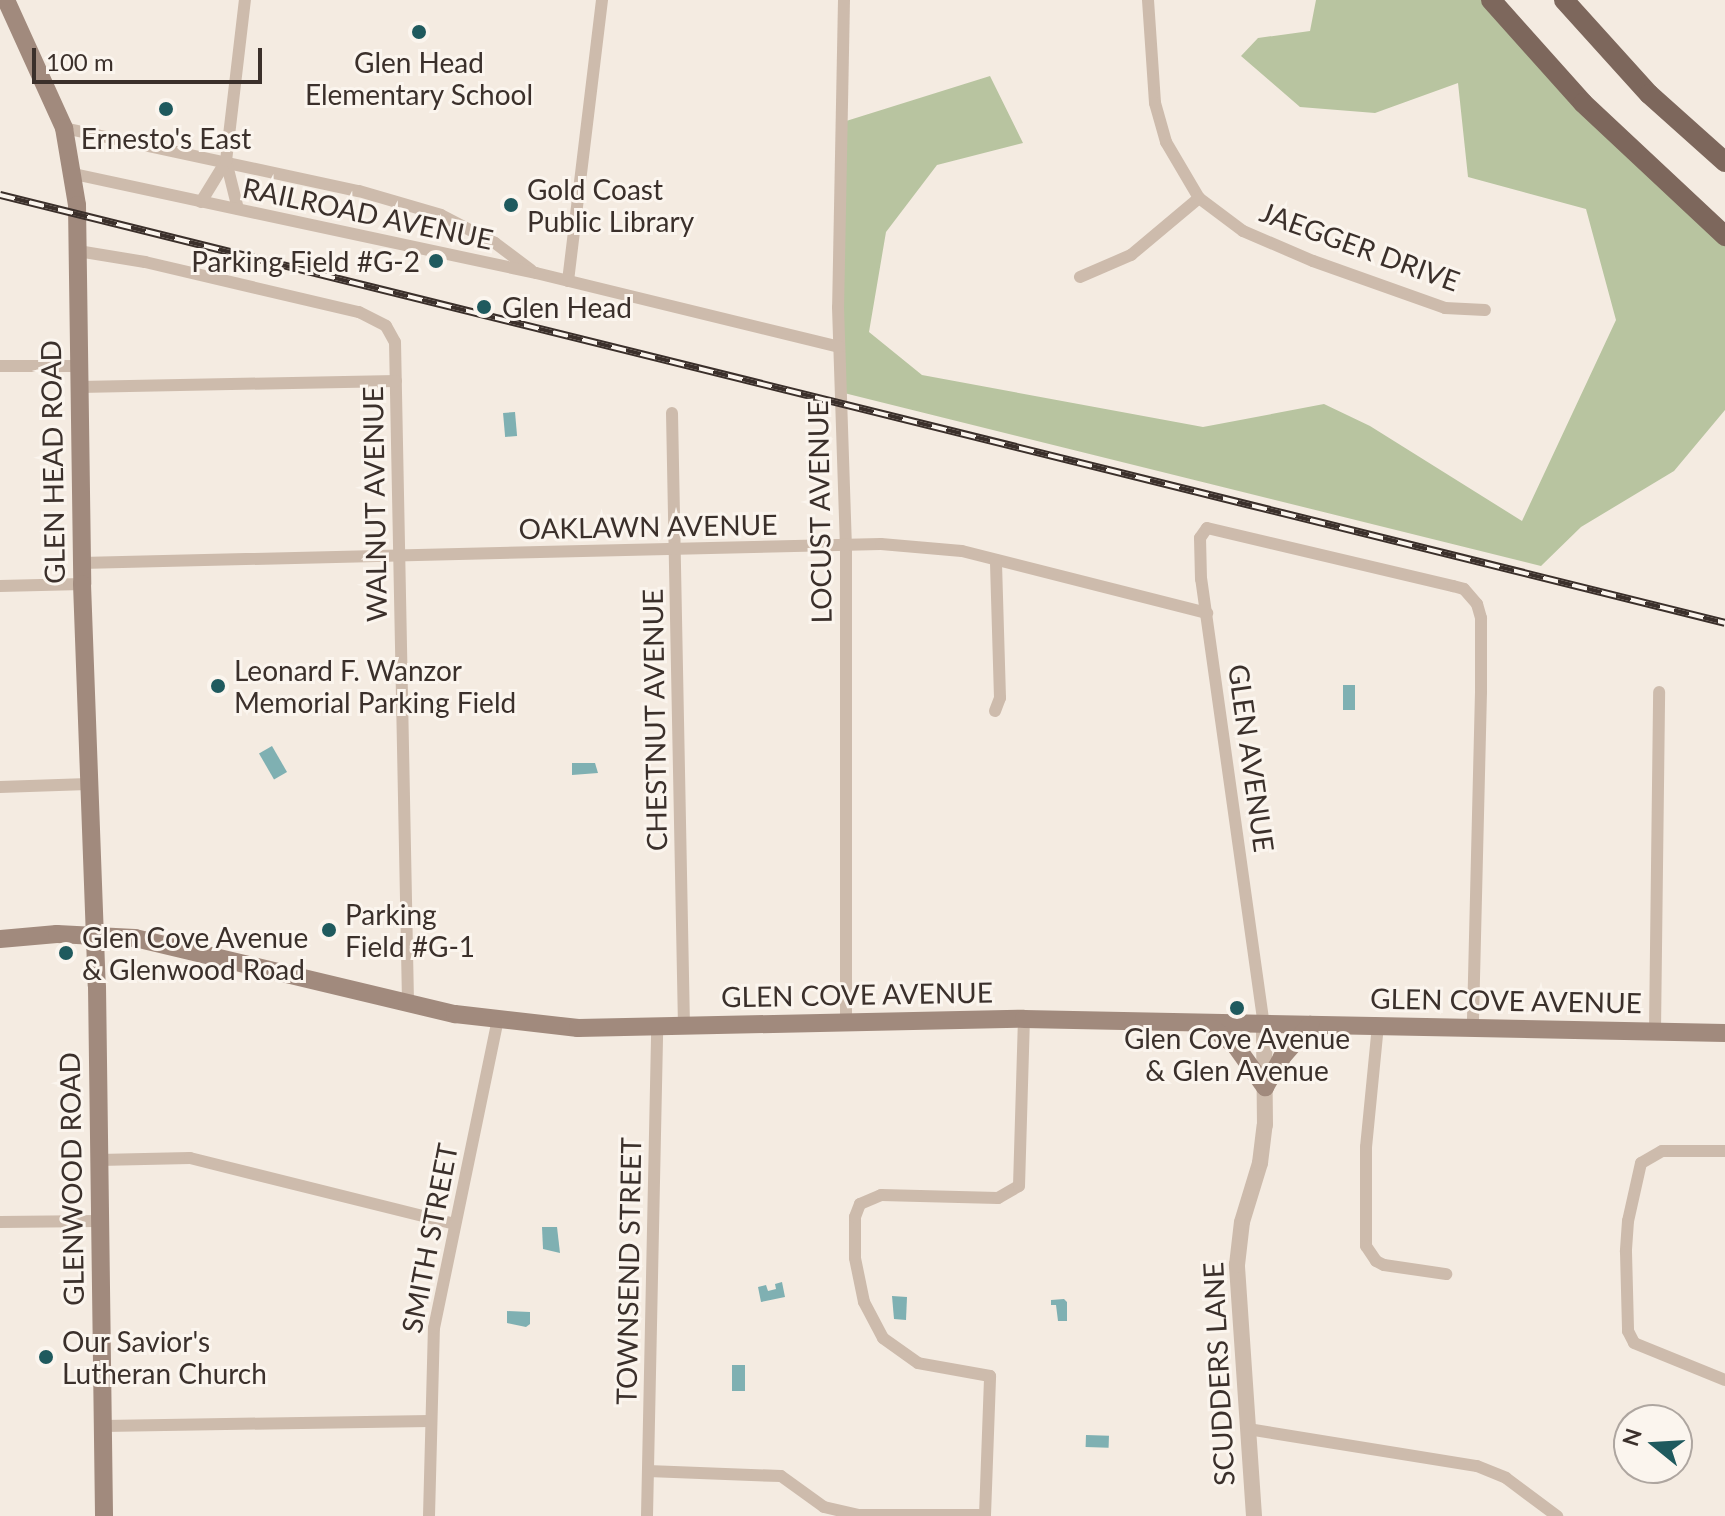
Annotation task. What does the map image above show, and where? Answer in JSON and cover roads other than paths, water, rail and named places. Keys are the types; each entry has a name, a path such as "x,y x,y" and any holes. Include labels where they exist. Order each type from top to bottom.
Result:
{"main road":[{"name":"GLEN HEAD ROAD","path":"6,0 64,128 74,174 78,251 81,563 94,936"},
{"path":"1491,0 1583,103 1725,236"},
{"path":"1564,0 1649,94 1725,162"},
{"name":"GLEN COVE AVENUE","path":"0,939 57,934 159,942 455,1014 578,1028 1024,1019 1725,1033"},
{"name":"GLENWOOD ROAD","path":"94,936 104,1516"},
{"path":"1206,1024 1235,1045 1265,1087 1282,1057 1310,1025"}],"street":[{"path":"238,209 226,161 245,0"},
{"path":"568,281 602,0"},
{"name":"LOCUST AVENUE","path":"844,0 839,347 846,546 846,1023"},
{"name":"JAEGGER DRIVE","path":"1148,0 1155,103 1166,142 1199,198 1243,231 1313,261 1445,308 1485,310"},
{"path":"64,128 359,191 441,215 495,243 536,273"},
{"path":"201,202 226,161"},
{"name":"RAILROAD AVENUE","path":"74,174 536,273 839,347"},
{"path":"1080,277 1131,255 1199,198"},
{"name":"WALNUT AVENUE","path":"78,251 145,262 373,317 386,326 395,342 408,1003"},
{"path":"0,366 79,366"},
{"path":"79,387 396,381"},
{"name":"CHESTNUT AVENUE","path":"672,413 684,1026"},
{"name":"GLEN AVENUE","path":"1264,1026 1207,613 1200,538 1207,528 1464,589 1477,604 1481,618 1481,692 1473,1027"},
{"name":"OAKLAWN AVENUE","path":"81,563 846,546 934,547 1207,613"},
{"path":"995,711 1000,698 996,560"},
{"path":"0,586 82,584"},
{"path":"1655,1031 1659,692"},
{"path":"0,787 88,784"},
{"name":"SMITH STREET","path":"429,1516 434,1328 498,1019"},
{"path":"648,1471 781,1476 824,1507 860,1515 985,1515 990,1376 918,1363 883,1338 864,1302 855,1258 855,1217 860,1204 881,1195 998,1198 1019,1186 1024,1019"},
{"path":"1378,1025 1366,1147 1366,1246 1376,1261 1384,1265 1446,1274"},
{"name":"SCUDDERS LANE","path":"1254,1516 1237,1265 1242,1222 1260,1163 1265,1125 1264,1026"},
{"name":"TOWNSEND STREET","path":"647,1516 657,1027"},
{"path":"1725,1151 1662,1151 1650,1155 1639,1168 1627,1237 1630,1338 1644,1349 1725,1380"},
{"path":"99,1160 190,1158 454,1224"},
{"path":"0,1222 99,1221"},
{"path":"104,1426 430,1421"},
{"path":"1248,1429 1477,1466 1506,1478 1557,1516"}],"water":[{"path":"515,412 517,436 505,437 503,413"},
{"path":"1343,685 1355,685 1355,710 1343,710"},
{"path":"272,746 287,772 274,779 259,754"},
{"path":"572,763 595,763 598,773 572,775"},
{"path":"542,1227 557,1227 560,1253 543,1249"},
{"path":"782,1282 785,1297 761,1302 758,1287 766,1285 768,1291 776,1289 775,1284"},
{"path":"892,1296 907,1297 906,1320 894,1319"},
{"path":"1064,1299 1067,1302 1067,1321 1058,1321 1056,1305 1051,1305 1051,1300"},
{"path":"507,1311 530,1312 530,1324 526,1327 507,1323"},
{"path":"732,1365 745,1365 745,1391 732,1391"},
{"path":"1086,1435 1109,1436 1109,1448 1086,1447"}],"railway":[{"path":"0,195 1725,623"}],"place":[{"name":"Glen Head Elementary School","path":"419,32"},
{"name":"Ernesto's East","path":"166,109"},
{"name":"Gold Coast Public Library","path":"511,205"},
{"name":"Parking Field #G-2","path":"436,261"},
{"name":"Glen Head","path":"484,307"},
{"name":"Leonard F. Wanzor Memorial Parking Field","path":"218,686"},
{"name":"Parking Field #G-1","path":"329,930"},
{"name":"Glen Cove Avenue & Glenwood Road","path":"66,953"},
{"name":"Glen Cove Avenue & Glen Avenue","path":"1237,1008"},
{"name":"Our Savior's Lutheran Church","path":"46,1357"}]}
